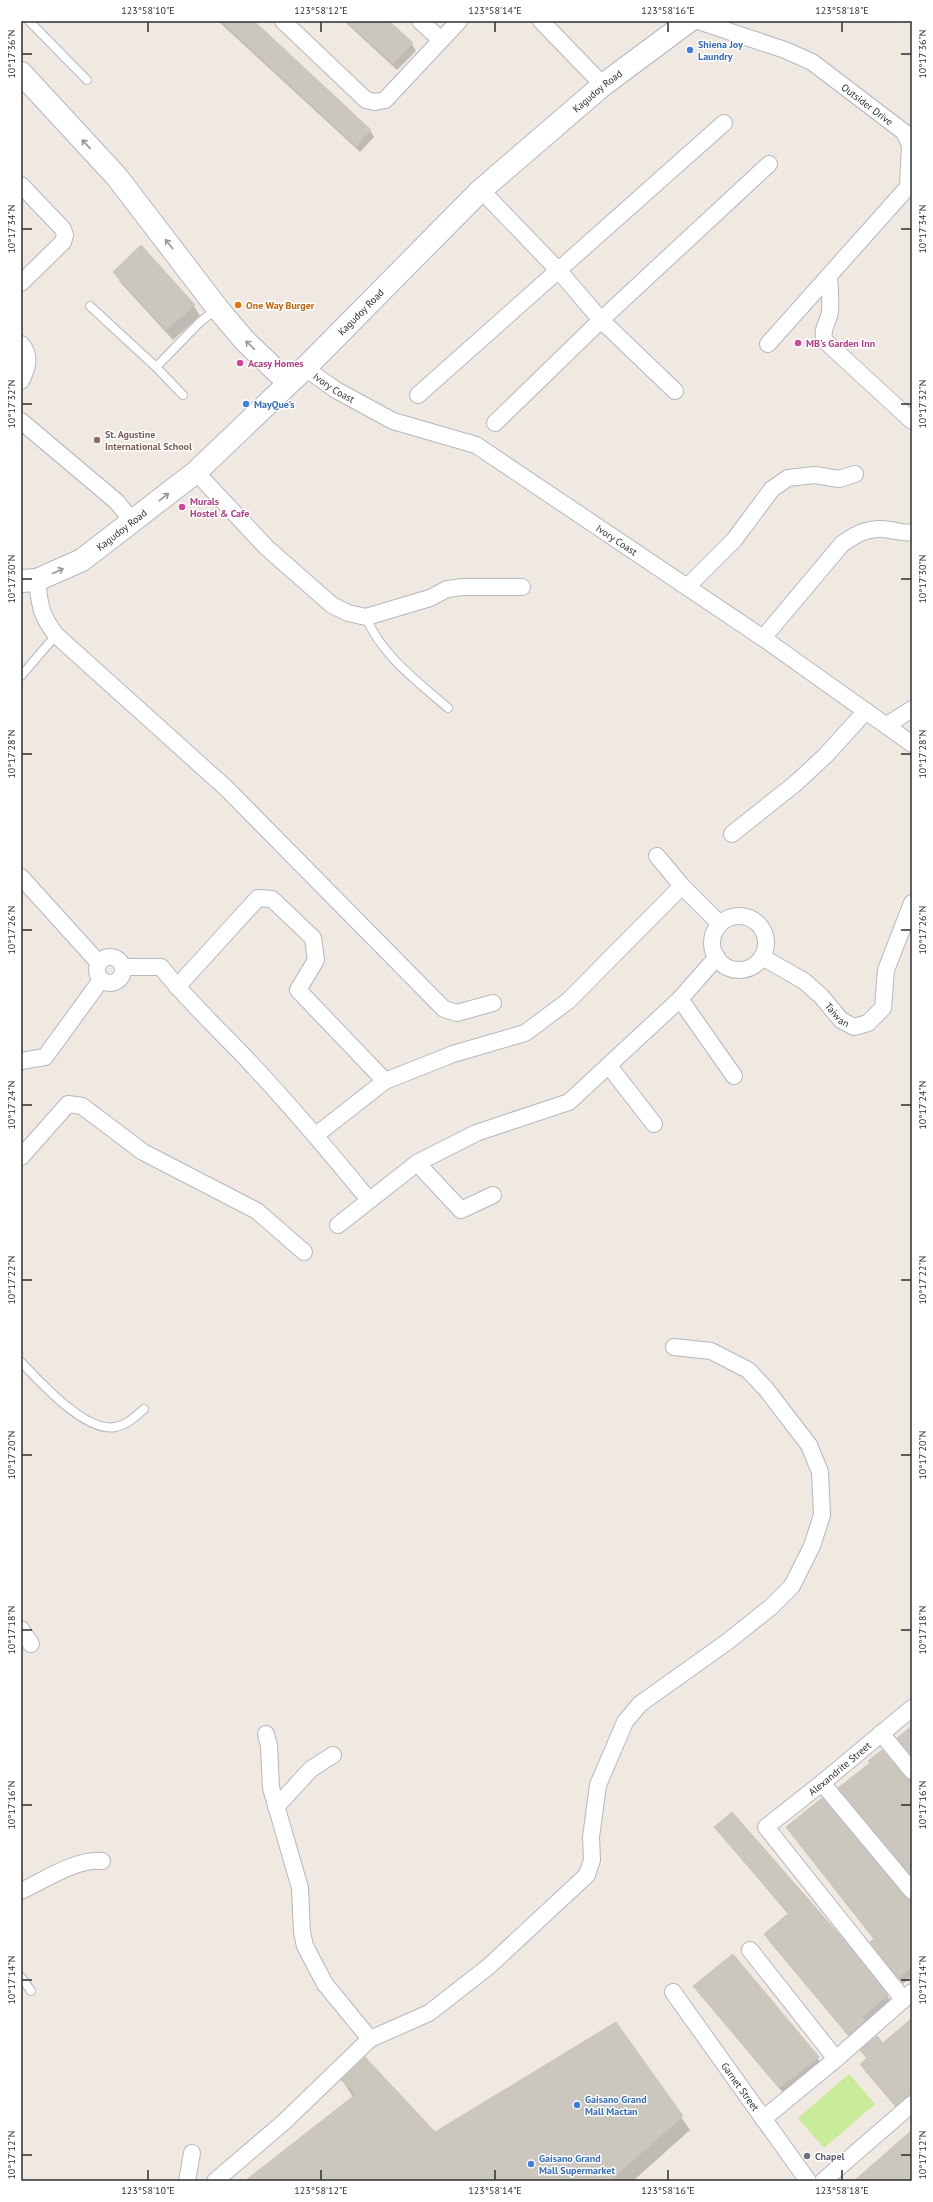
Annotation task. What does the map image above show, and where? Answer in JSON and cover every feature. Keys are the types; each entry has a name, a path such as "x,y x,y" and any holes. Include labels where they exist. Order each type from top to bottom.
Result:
{"street":[{"path":"282,21 366,100 376,102 386,100 459,21"},
{"path":"420,21 441,40"},
{"path":"541,21 603,85"},
{"name":"Kagudoy Road","path":"29,580 82,560 196,472 288,382 305,368 481,190 603,85 689,21"},
{"name":"Outsider Drive","path":"698,21 785,50 812,62 904,132 910,145 910,190 768,344"},
{"path":"21,73 117,177 218,309 245,341 288,382"},
{"path":"418,395 724,123"},
{"path":"495,423 601,320 769,164"},
{"path":"21,185 63,229 65,235 63,242 21,282"},
{"path":"481,190 559,271 601,320 675,391"},
{"path":"829,277 831,298 830,314 822,329 824,340 912,421"},
{"path":"21,344 26,352 28,363 27,369 21,381"},
{"name":"Ivory Coast","path":"305,368 336,390 393,421 476,445 763,638 912,744"},
{"path":"21,421 117,502 133,522"},
{"path":"196,472 267,548 332,605 348,613 366,617 430,598 447,589 483,586 522,586"},
{"path":"687,586 734,540 772,490 788,478 815,475 839,479 855,474"},
{"path":"763,638 842,544 856,534 873,529 906,533 912,532"},
{"path":"29,580 44,621 56,635 226,788 446,1011 459,1012 493,1003"},
{"path":"887,726 912,709"},
{"path":"732,834 796,784 825,756 866,711"},
{"path":"657,856 682,886 720,924"},
{"path":"21,877 98,962"},
{"path":"316,1135 385,1081 453,1054 525,1033 568,1001 682,886"},
{"path":"177,987 258,898 272,899 313,938 316,960 298,990 385,1081"},
{"name":"Taiwan","path":"762,957 804,981 821,996 841,1020 854,1027 868,1023 883,1008 886,970 912,903"},
{"path":"736,916 752,919 759,925 766,941 762,957 752,966 740,969 723,964 713,949 712,940 720,924 727,919 736,916"},
{"path":"113,956 120,960 124,967 121,978 111,984 101,980 96,971 98,962 105,957 113,956"},
{"path":"338,1225 417,1163 476,1133 569,1102 680,999 717,957"},
{"path":"124,967 161,967 177,987 256,1068 316,1135 369,1200"},
{"path":"21,1061 45,1057 101,980"},
{"path":"680,999 734,1076"},
{"path":"609,1066 654,1124"},
{"path":"21,1157 68,1104 82,1106 143,1152 257,1211 304,1252"},
{"path":"417,1163 461,1210 493,1195"},
{"path":"215,2181 284,2122 370,2039 429,2013 488,1967 587,1875 592,1860 591,1838 598,1785 625,1722 640,1704 721,1647 771,1607 792,1586 812,1546 822,1515 820,1472 809,1445 748,1370 711,1351 674,1348"},
{"path":"21,1630 31,1644"},
{"name":"Alexandrite Street","path":"908,1996 766,1827 822,1783 912,1708"},
{"path":"266,1734 269,1746 271,1788 300,1888 302,1932 305,1946 325,1984 370,2039"},
{"path":"881,1734 912,1771"},
{"path":"276,1807 311,1769 333,1755"},
{"path":"822,1783 912,1891"},
{"path":"21,1891 81,1863 91,1860 102,1861"},
{"path":"750,1950 836,2059"},
{"name":"Garnet Street","path":"673,1992 808,2181"},
{"path":"763,2118 836,2059 908,1996"},
{"path":"823,2181 912,2104"},
{"path":"187,2181 192,2153"}],"lane":[{"path":"29,21 87,80"},
{"path":"90,306 156,367 183,395"},
{"path":"156,367 201,321 218,309"},
{"path":"366,617 372,633 404,670 448,708"},
{"path":"21,676 56,635"},
{"path":"21,1362 54,1396 82,1417 103,1427 115,1427 131,1421 144,1409"},
{"path":"21,1977 31,1991"}],"green space":[{"path":"849,2074 875,2104 824,2148 798,2118"}],"building":[{"path":"221,21 254,21 371,130 356,146"},
{"path":"346,21 389,21 413,43 393,64"},
{"path":"141,245 195,305 166,330 113,272"},
{"path":"912,1726 912,1756 897,1738"},
{"path":"882,1750 905,1777 912,1780 912,1876 838,1788 870,1763 868,1761"},
{"path":"822,1798 905,1897 912,1900 912,1967 898,1978 870,1942 874,1939 786,1827"},
{"path":"732,1812 844,1940 888,1995 862,2017 865,2021 848,2035 764,1934 789,1913 714,1827"},
{"path":"733,1954 819,2057 779,2088 693,1986"},
{"path":"912,2018 912,2095 906,2097 896,2106 860,2064 867,2058 860,2050 877,2036 883,2043"},
{"name":"Gaisano Grand Mall Mactan","path":"616,2022 683,2116 610,2181 245,2181 356,2094 341,2080 365,2057 435,2132"},
{"path":"912,2130 912,2181 854,2181"}],"place":[{"name":"Shiena Joy Laundry","path":"690,50"},
{"name":"One Way Burger","path":"238,305"},
{"name":"MB's Garden Inn","path":"798,343"},
{"name":"Acasy Homes","path":"240,363"},
{"name":"MayQue's","path":"246,404"},
{"name":"St. Agustine International School","path":"97,440"},
{"name":"Murals Hostel & Cafe","path":"182,507"},
{"name":"Gaisano Grand Mall Mactan","path":"577,2105"},
{"name":"Chapel","path":"807,2156"},
{"name":"Gaisano Grand Mall Supermarket","path":"531,2164"}]}
